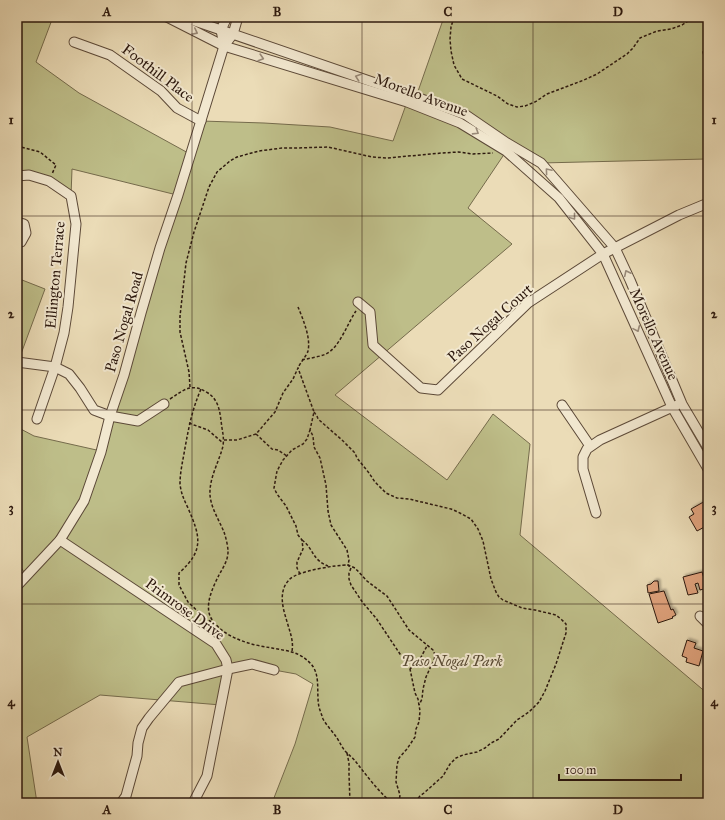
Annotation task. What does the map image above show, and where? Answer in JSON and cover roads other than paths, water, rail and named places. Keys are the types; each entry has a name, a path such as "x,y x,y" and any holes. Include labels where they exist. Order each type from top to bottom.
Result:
{"street":[{"name":"Morello Avenue","path":"167,17 224,46 407,102 460,123 506,151 559,198 603,254 672,407 708,469"},
{"name":"Morello Avenue","path":"182,17 409,94 466,116 541,163 615,248 682,404 708,448"},
{"path":"224,46 221,30 227,17"},
{"path":"224,46 233,34 238,17"},
{"name":"Foothill Place","path":"74,42 110,55 161,91 177,108 201,121"},
{"name":"Paso Nogal Road","path":"17,586 60,540 84,501 101,452 110,416 124,375 160,248 224,46"},
{"name":"Ellington Terrace","path":"17,176 29,175 49,182 71,196 76,224 64,334 55,367 36,419"},
{"path":"603,254 679,215 708,204"},
{"path":"17,222 24,224 26,233 21,242 17,243"},
{"name":"Paso Nogal Court","path":"359,303 370,312 373,345 421,388 438,390 528,303 603,254"},
{"path":"17,362 55,367 69,374 94,410 110,416 138,421 164,404"},
{"path":"596,513 583,469 583,457 587,449 600,440 672,407 682,404"},
{"path":"562,405 590,446"},
{"name":"Primrose Drive","path":"60,540 216,644 226,660 228,669"},
{"path":"700,616 708,624"},
{"path":"121,803 126,796 137,756 138,743 142,728 179,682 252,664 274,670"},
{"path":"193,803 207,776 228,669"}],"park label":[{"name":"Paso Nogal Park","path":"452,661"}]}
